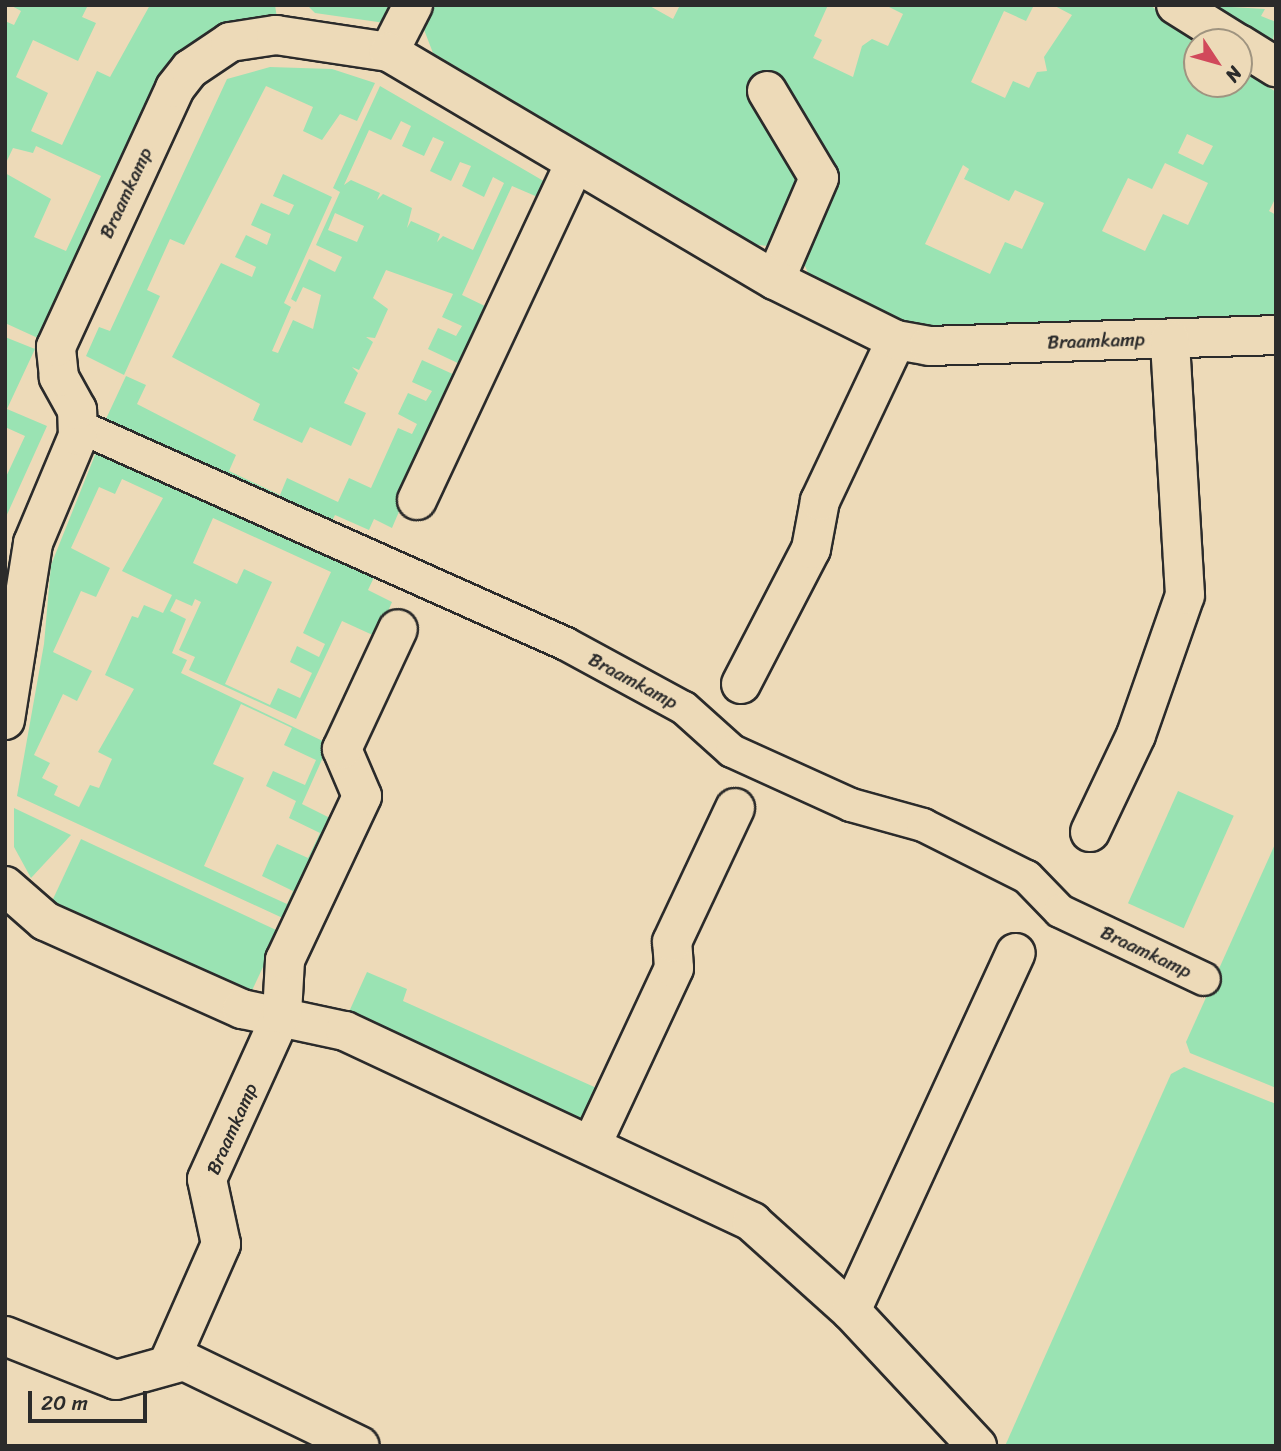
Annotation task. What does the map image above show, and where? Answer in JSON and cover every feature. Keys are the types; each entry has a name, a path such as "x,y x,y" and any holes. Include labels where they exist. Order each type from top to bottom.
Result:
{"street":[{"path":"389,52 413,5"},
{"path":"1176,5 1213,28"},
{"name":"Braamkamp","path":"1205,979 1068,915 1027,877 923,825 851,805 732,751 684,708 566,644 78,426 56,365 56,347 175,88 190,68 230,42 293,21 389,52 574,164 775,280 896,340 929,346 1276,335"},
{"path":"1253,53 1276,67"},
{"path":"767,90 819,178 775,280"},
{"path":"417,500 574,164"},
{"name":"Braamkamp","path":"1090,832 1136,735 1185,595 1170,339"},
{"path":"741,684 811,549 820,500 896,340"},
{"path":"5,720 12,639 33,543 78,426"},
{"name":"Braamkamp","path":"169,1362 221,1244 207,1179 282,1014 285,960 362,796 342,749 398,629"},
{"path":"592,1144 674,968 671,942 735,808"},
{"path":"5,886 45,921 242,1009 282,1014 345,1031 592,1144 752,1222 851,1311 971,1444"},
{"path":"851,1311 1016,953"},
{"path":"5,1336 116,1380 169,1362 199,1367 360,1446"}],"green space":[{"path":"10,5 88,5 82,17 96,23 78,61 33,40 16,77 48,93 31,131 62,145 97,71 110,77 150,5 275,5 277,18 226,24 169,63 40,339 5,323 5,173 51,199 34,237 66,251 101,176 36,146 33,153 13,148 5,165 5,21 14,25 21,11"},
{"path":"307,5 393,5 385,23 315,13"},
{"path":"431,5 648,5 673,19 680,5 828,5 814,36 822,40 813,58 853,77 862,46 872,39 888,46 903,14 885,5 1034,5 1026,21 1004,11 971,82 1005,98 1013,81 1029,88 1037,72 1047,71 1044,57 1072,15 1053,5 1150,5 1183,30 1183,98 1253,98 1253,77 1276,92 1276,197 1269,211 1276,215 1276,318 949,328 887,320 808,273 802,259 805,171 771,246 756,245 433,53 423,27","holes":["1187,134 1213,146 1203,165 1178,153","1165,163 1208,183 1188,225 1163,214 1145,251 1102,231 1128,178 1152,189","963,165 969,169 964,179 1009,201 1015,190 1044,203 1022,249 1005,242 990,274 925,244"]},
{"path":"1197,5 1265,9 1261,16 1276,22 1271,52 1253,41 1253,28 1233,28"},
{"path":"270,67 332,69 375,83 357,121 340,114 322,140 303,131 313,107 266,86 184,245 170,239 147,290 160,296 124,375 86,356 99,327 110,331 227,79"},
{"path":"380,86 547,183 540,198 512,186 462,295 489,308 462,365 428,349 438,328 456,336 462,326 442,317 453,294 386,270 373,298 388,309 375,338 366,337 373,342 359,370 352,367 358,373 344,403 366,413 351,446 310,427 302,443 253,420 260,404 172,357 221,263 252,277 256,267 235,257 246,235 267,245 271,234 251,225 261,203 289,215 294,205 273,196 283,174 332,197 284,303 291,307 272,351 278,353 293,320 313,329 321,295 303,287 296,302 291,299 309,259 335,272 342,257 316,245 340,192 333,188","holes":["401,121 411,126 402,146 424,156 433,137 444,142 430,171 451,181 460,162 471,166 462,186 484,197 493,177 504,183 473,250 443,236 437,242 440,234 411,221 407,228 412,208 383,194 377,200 380,193 351,180 344,185 369,130 391,140","335,213 364,226 357,242 328,230"]},
{"path":"5,337 35,349 7,409 47,426 5,519 5,479 25,436 5,427"},
{"path":"422,360 457,376 392,528 374,519 369,530 335,515 327,531 105,421 126,376 146,385 137,404 236,455 229,471 280,495 287,478 338,502 349,478 371,488 398,428 412,434 417,424 398,414 408,393 426,401 432,391 412,382"},
{"path":"99,445 376,573 368,590 392,602 377,637 342,621 296,719 189,670 195,657 179,650 201,602 195,599 192,606 176,599 170,611 186,619 172,653 187,660 181,673 329,744 302,804 330,818 287,920 17,796 44,644 51,565","holes":["122,479 163,498 122,571 172,595 163,613 144,605 138,618 132,616 105,675 134,689 98,752 112,759 99,788 90,785 79,807 54,795 58,786 42,778 50,763 34,755 63,694 77,701 92,671 53,652 81,591 96,597 110,568 71,548 99,487 115,494","213,518 331,572 303,633 325,644 319,657 297,646 290,662 312,673 300,698 278,688 270,705 225,684 272,582 244,569 237,584 193,563","241,704 292,728 284,745 316,760 305,785 273,771 266,786 296,801 289,818 320,833 308,858 277,844 269,860 262,876 293,891 287,904 204,866 244,778 213,764"]},
{"path":"1178,791 1234,816 1184,928 1128,903"},
{"path":"14,808 71,835 31,878 14,847"},
{"path":"81,839 279,932 250,995 51,902"},
{"path":"1276,842 1276,1088 1190,1053 1186,1042"},
{"path":"367,972 407,989 403,1001 601,1090 586,1121 348,1014"},
{"path":"1184,1067 1276,1104 1276,1446 1005,1446 1171,1074"}]}
